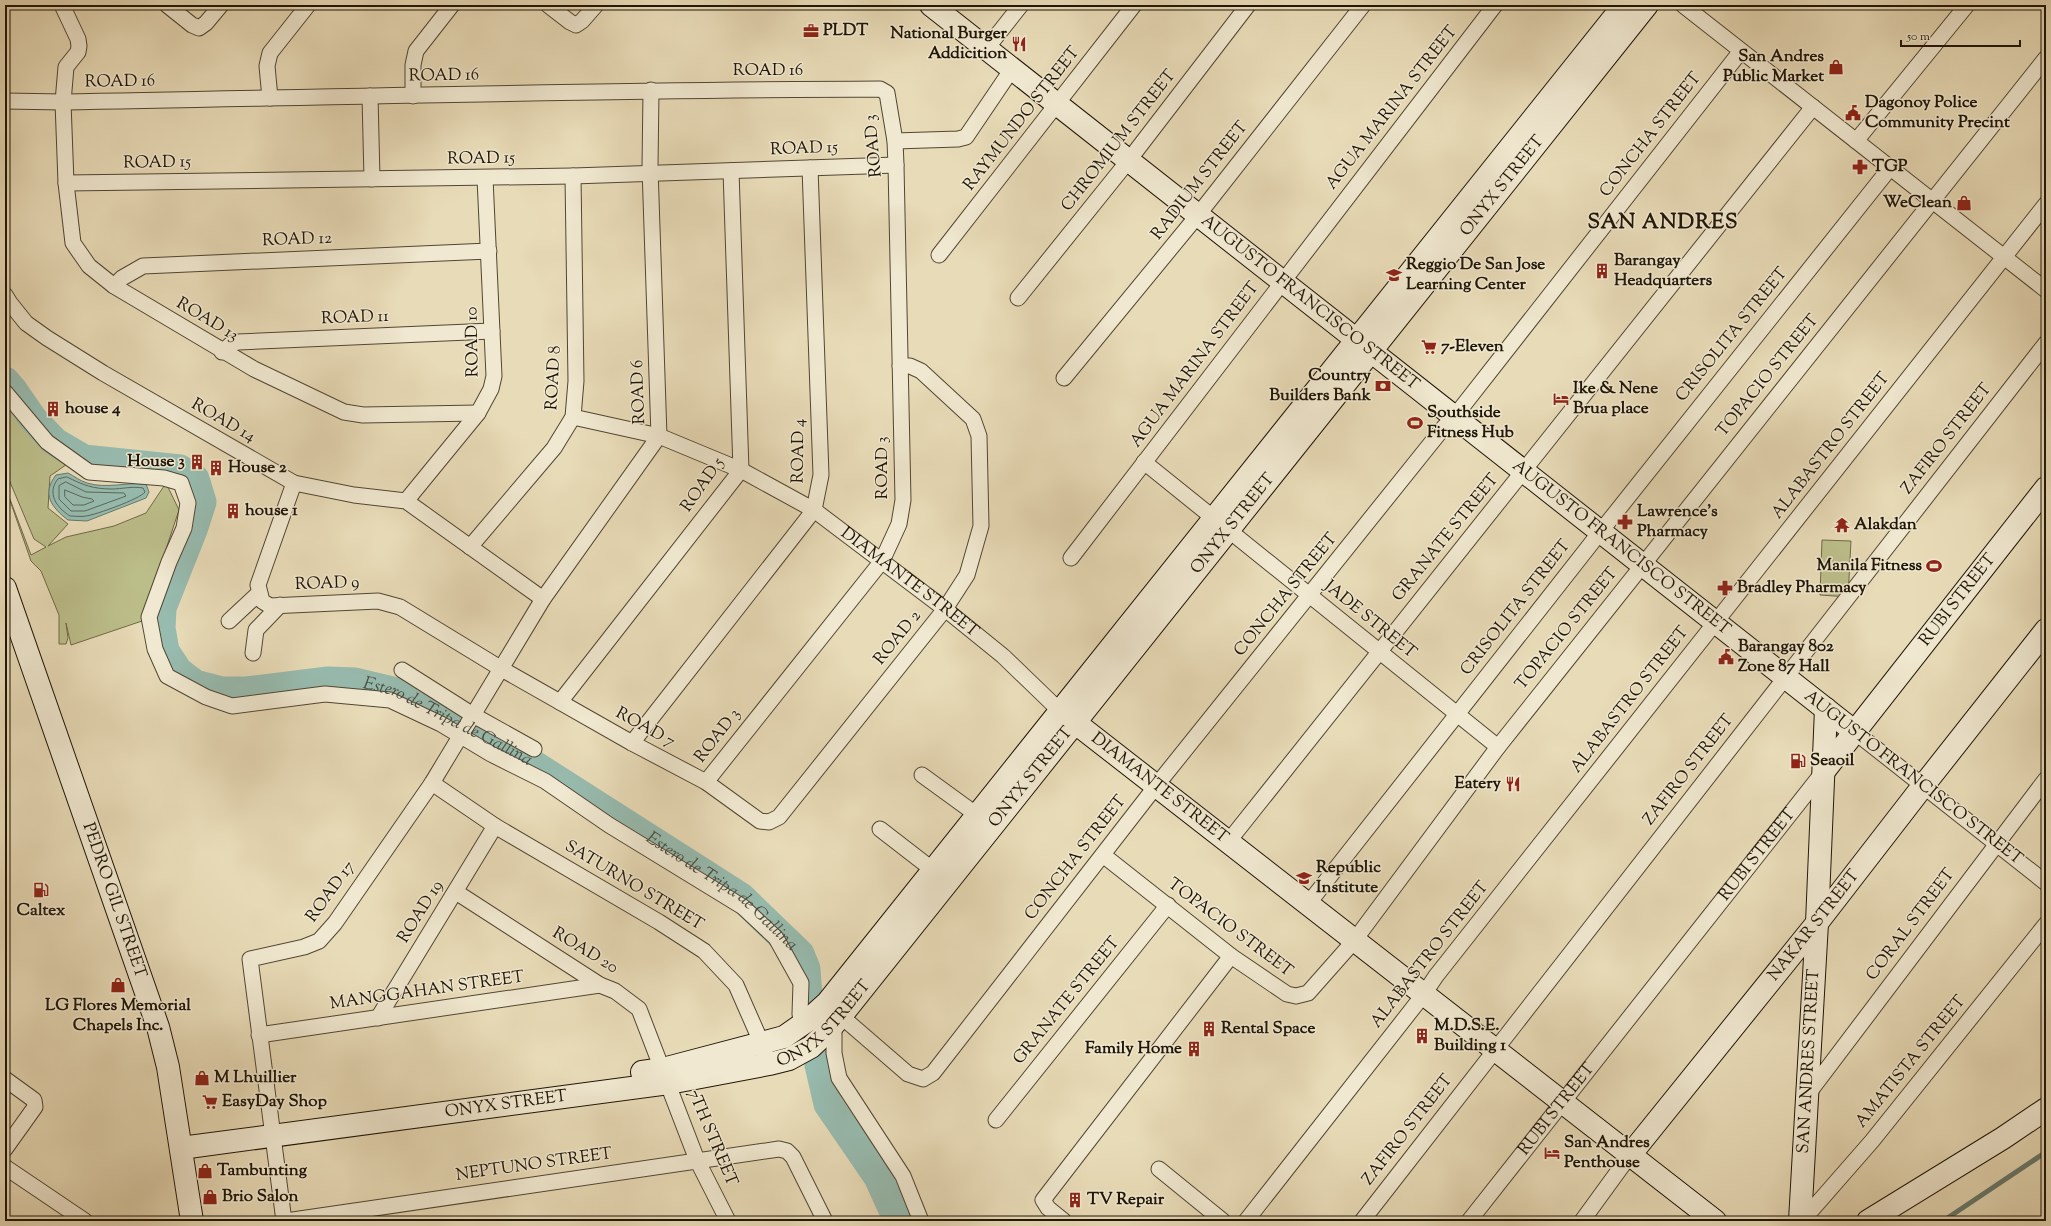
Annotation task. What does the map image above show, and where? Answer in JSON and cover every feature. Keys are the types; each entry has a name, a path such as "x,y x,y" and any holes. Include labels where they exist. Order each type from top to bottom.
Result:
{"street":[{"name":"ROAD 13","path":"62,5 78,39 78,52 66,67 63,102 66,183 73,243 89,266 114,286 222,352 344,412 363,415 478,413"},
{"path":"167,5 192,25 199,28 206,23 221,5"},
{"path":"270,98 267,66 270,53 308,5"},
{"path":"413,96 413,65 416,51 452,5"},
{"path":"548,5 576,25 582,21 596,5"},
{"name":"AUGUSTO FRANCISCO STREET","path":"931,5 1524,470 2046,883"},
{"path":"987,48 1021,5"},
{"name":"RAYMUNDO STREET","path":"939,255 1134,5"},
{"name":"CHROMIUM STREET","path":"1018,298 1129,160 1248,5"},
{"name":"RADIUM STREET","path":"1064,378 1198,215 1363,5"},
{"name":"AGUA MARINA STREET","path":"1071,558 1495,5"},
{"name":"ONYX STREET","path":"1364,345 1624,5"},
{"name":"ONYX STREET","path":"180,1141 666,1076 769,1064 790,1059 811,1047 1067,717 1364,345 1647,5"},
{"path":"1683,5 2046,290"},
{"path":"1856,141 1967,5"},
{"name":"CONCHA STREET","path":"833,1019 908,1074 923,1079 933,1073 1156,786 1310,596 1444,427 1455,416 1741,51"},
{"name":"TOPACIO STREET","path":"1103,855 1231,956 1288,994 1296,996 1308,993 1354,941 1498,746 2046,58"},
{"path":"894,141 958,139 966,137 1012,68"},
{"name":"ROAD 16","path":"5,101 63,102 651,90 884,90"},
{"name":"ROAD 6","path":"500,668 543,599 659,436 650,174 651,90"},
{"name":"ROAD 3","path":"706,782 882,560 899,524 903,500 896,165 889,98 884,90"},
{"path":"370,96 372,179"},
{"name":"GRANATE STREET","path":"1228,842 1813,107"},
{"name":"ROAD 15","path":"66,183 486,178 896,165"},
{"name":"ROAD 4","path":"632,743 814,510 821,475 810,168"},
{"name":"CRISOLITA STREET","path":"1308,904 1601,531 1890,168"},
{"name":"ROAD 5","path":"560,702 741,470 731,171"},
{"name":"ROAD 8","path":"470,547 554,448 573,417 576,381 573,176"},
{"name":"ROAD 10","path":"406,501 478,413 491,390 494,376 486,178"},
{"name":"ALABASTRO STREET","path":"1246,1221 1424,994 1436,976 2046,204"},
{"name":"ROAD 12","path":"114,286 127,274 144,266 489,251"},
{"name":"ROAD 14","path":"5,295 26,322 47,338 109,377 294,483 354,496 406,501"},
{"name":"ROAD 11","path":"222,352 231,344 238,342 492,331"},
{"name":"ZAFIRO STREET","path":"1362,1221 1494,1049 2046,343"},
{"name":"ROAD 2","path":"769,822 779,817 945,608 968,575 981,526 979,436 973,419 921,371 910,366 900,366"},
{"path":"5,392 47,442 89,472 164,478 181,483 188,503 184,528 169,562 149,617 155,648 167,676 206,697 232,706 325,694 390,700 441,724 466,726 534,749"},
{"name":"DIAMANTE STREET","path":"573,417 659,436 741,470 814,510 945,608 1003,656 1067,717 1630,1155 1704,1218"},
{"name":"JADE STREET","path":"1144,462 1498,746"},
{"path":"228,621 259,593 258,584 294,483"},
{"name":"RUBI STREET","path":"1469,1221 2046,488"},
{"path":"406,501 543,599"},
{"name":"PEDRO GIL STREET","path":"5,588 158,1027 168,1067 192,1221"},
{"name":"ROAD 9","path":"259,593 262,601 270,606 378,601 390,603 500,668"},
{"path":"253,654 256,630 280,606"},
{"name":"NAKAR STREET","path":"1582,1221 1630,1155 1817,923 2046,630"},
{"name":"ROAD 17","path":"285,1221 271,1128 250,959 304,947 319,941 335,923 432,783 500,668"},
{"name":"ROAD 7","path":"500,668 632,743 706,782 760,822 769,822"},
{"path":"402,670 510,764 552,785 609,825 743,907 776,938 801,983 800,1014 804,1023"},
{"name":"SAN ANDRES STREET","path":"1801,1221 1817,923 1826,709"},
{"name":"ONYX STREET","path":"666,1076 784,1037 804,1023 833,1019 933,870 977,815 1067,717"},
{"path":"922,775 977,815"},
{"name":"CORAL STREET","path":"1808,1094 2046,779"},
{"name":"SATURNO STREET","path":"432,783 495,826 659,922 704,951 736,985 762,1044 769,1064"},
{"name":"ROAD 19","path":"378,1018 495,826"},
{"path":"880,830 933,870"},
{"name":"ROAD 20","path":"456,892 600,985 615,991 639,1009 666,1076"},
{"name":"GRANATE STREET","path":"996,1120 1168,906"},
{"name":"AMATISTA STREET","path":"1801,1221 1872,1141 2046,924"},
{"path":"1064,1221 1048,1208 1043,1200 1231,956"},
{"name":"MANGGAHAN STREET","path":"259,1035 600,985"},
{"path":"833,1019 834,1053 839,1078 903,1176 921,1221"},
{"name":"7TH STREET","path":"666,1076 697,1160 728,1221"},
{"path":"5,1078 34,1100 36,1104 5,1148"},
{"path":"1868,1221 2004,1138 2046,1109"},
{"name":"NEPTUNO STREET","path":"285,1221 697,1160 779,1150 787,1151 793,1157 825,1221"},
{"path":"5,1167 85,1221"},
{"path":"1159,1169 1223,1221"}],"green space":[{"path":"5,393 73,460 50,476 48,508 68,524 48,546 66,537 114,526 146,513 166,483 179,510 142,621 71,645 66,623 68,638 66,644 59,644 59,615 41,571 31,561 5,486 31,555 46,547 34,539 5,470"},
{"path":"1822,540 1851,541 1848,597 1820,595"}],"water":[{"path":"68,473 82,481 94,485 146,484 149,492 146,498 87,521 68,520 57,511 50,500 49,488 56,475"}],"waterway":[{"name":"Estero de Tripa de Gallina","path":"5,381 33,419 55,442 84,459 180,469 195,479 202,502 193,530 162,608 161,628 165,651 178,671 195,684 222,691 246,691 328,681 355,682 393,691 522,757 741,897 800,954 806,969 808,997 819,1065 828,1104 878,1177 898,1221"},
{"path":"1943,1221 2046,1152"}],"place":[{"name":"PLDT","path":"811,31"},
{"name":"National Burger Addicition","path":"1019,44"},
{"name":"San Andres Public Market","path":"1836,67"},
{"name":"Dagonoy Police Community Precint","path":"1853,113"},
{"name":"TGP","path":"1860,167"},
{"name":"WeClean","path":"1964,203"},
{"name":"Barangay Headquarters","path":"1602,271"},
{"name":"Reggio De San Jose Learning Center","path":"1394,275"},
{"name":"7-Eleven","path":"1429,347"},
{"name":"Country Builders Bank","path":"1383,386"},
{"name":"Ike & Nene Brua place","path":"1561,399"},
{"name":"house 4","path":"53,409"},
{"name":"Southside Fitness Hub","path":"1415,423"},
{"name":"House 3","path":"197,462"},
{"name":"House 2","path":"216,468"},
{"name":"house 1","path":"233,511"},
{"name":"Lawrence's Pharmacy","path":"1625,522"},
{"name":"Alakdan","path":"1842,525"},
{"name":"Manila Fitness","path":"1934,566"},
{"name":"Bradley Pharmacy","path":"1725,588"},
{"name":"Barangay 802 Zone 87 Hall","path":"1726,657"},
{"name":"Seaoil","path":"1798,761"},
{"name":"Eatery","path":"1513,784"},
{"name":"Republic Institute","path":"1304,878"},
{"name":"Caltex","path":"41,890"},
{"name":"LG Flores Memorial Chapels Inc.","path":"118,985"},
{"name":"Rental Space","path":"1209,1029"},
{"name":"M.D.S.E. Building 1","path":"1422,1036"},
{"name":"Family Home","path":"1194,1049"},
{"name":"M Lhuillier","path":"202,1078"},
{"name":"EasyDay Shop","path":"210,1102"},
{"name":"San Andres Penthouse","path":"1552,1153"},
{"name":"Tambunting","path":"205,1171"},
{"name":"Brio Salon","path":"210,1197"},
{"name":"TV Repair","path":"1075,1200"}],"district":[{"name":"SAN ANDRES","path":"1663,223"}]}
